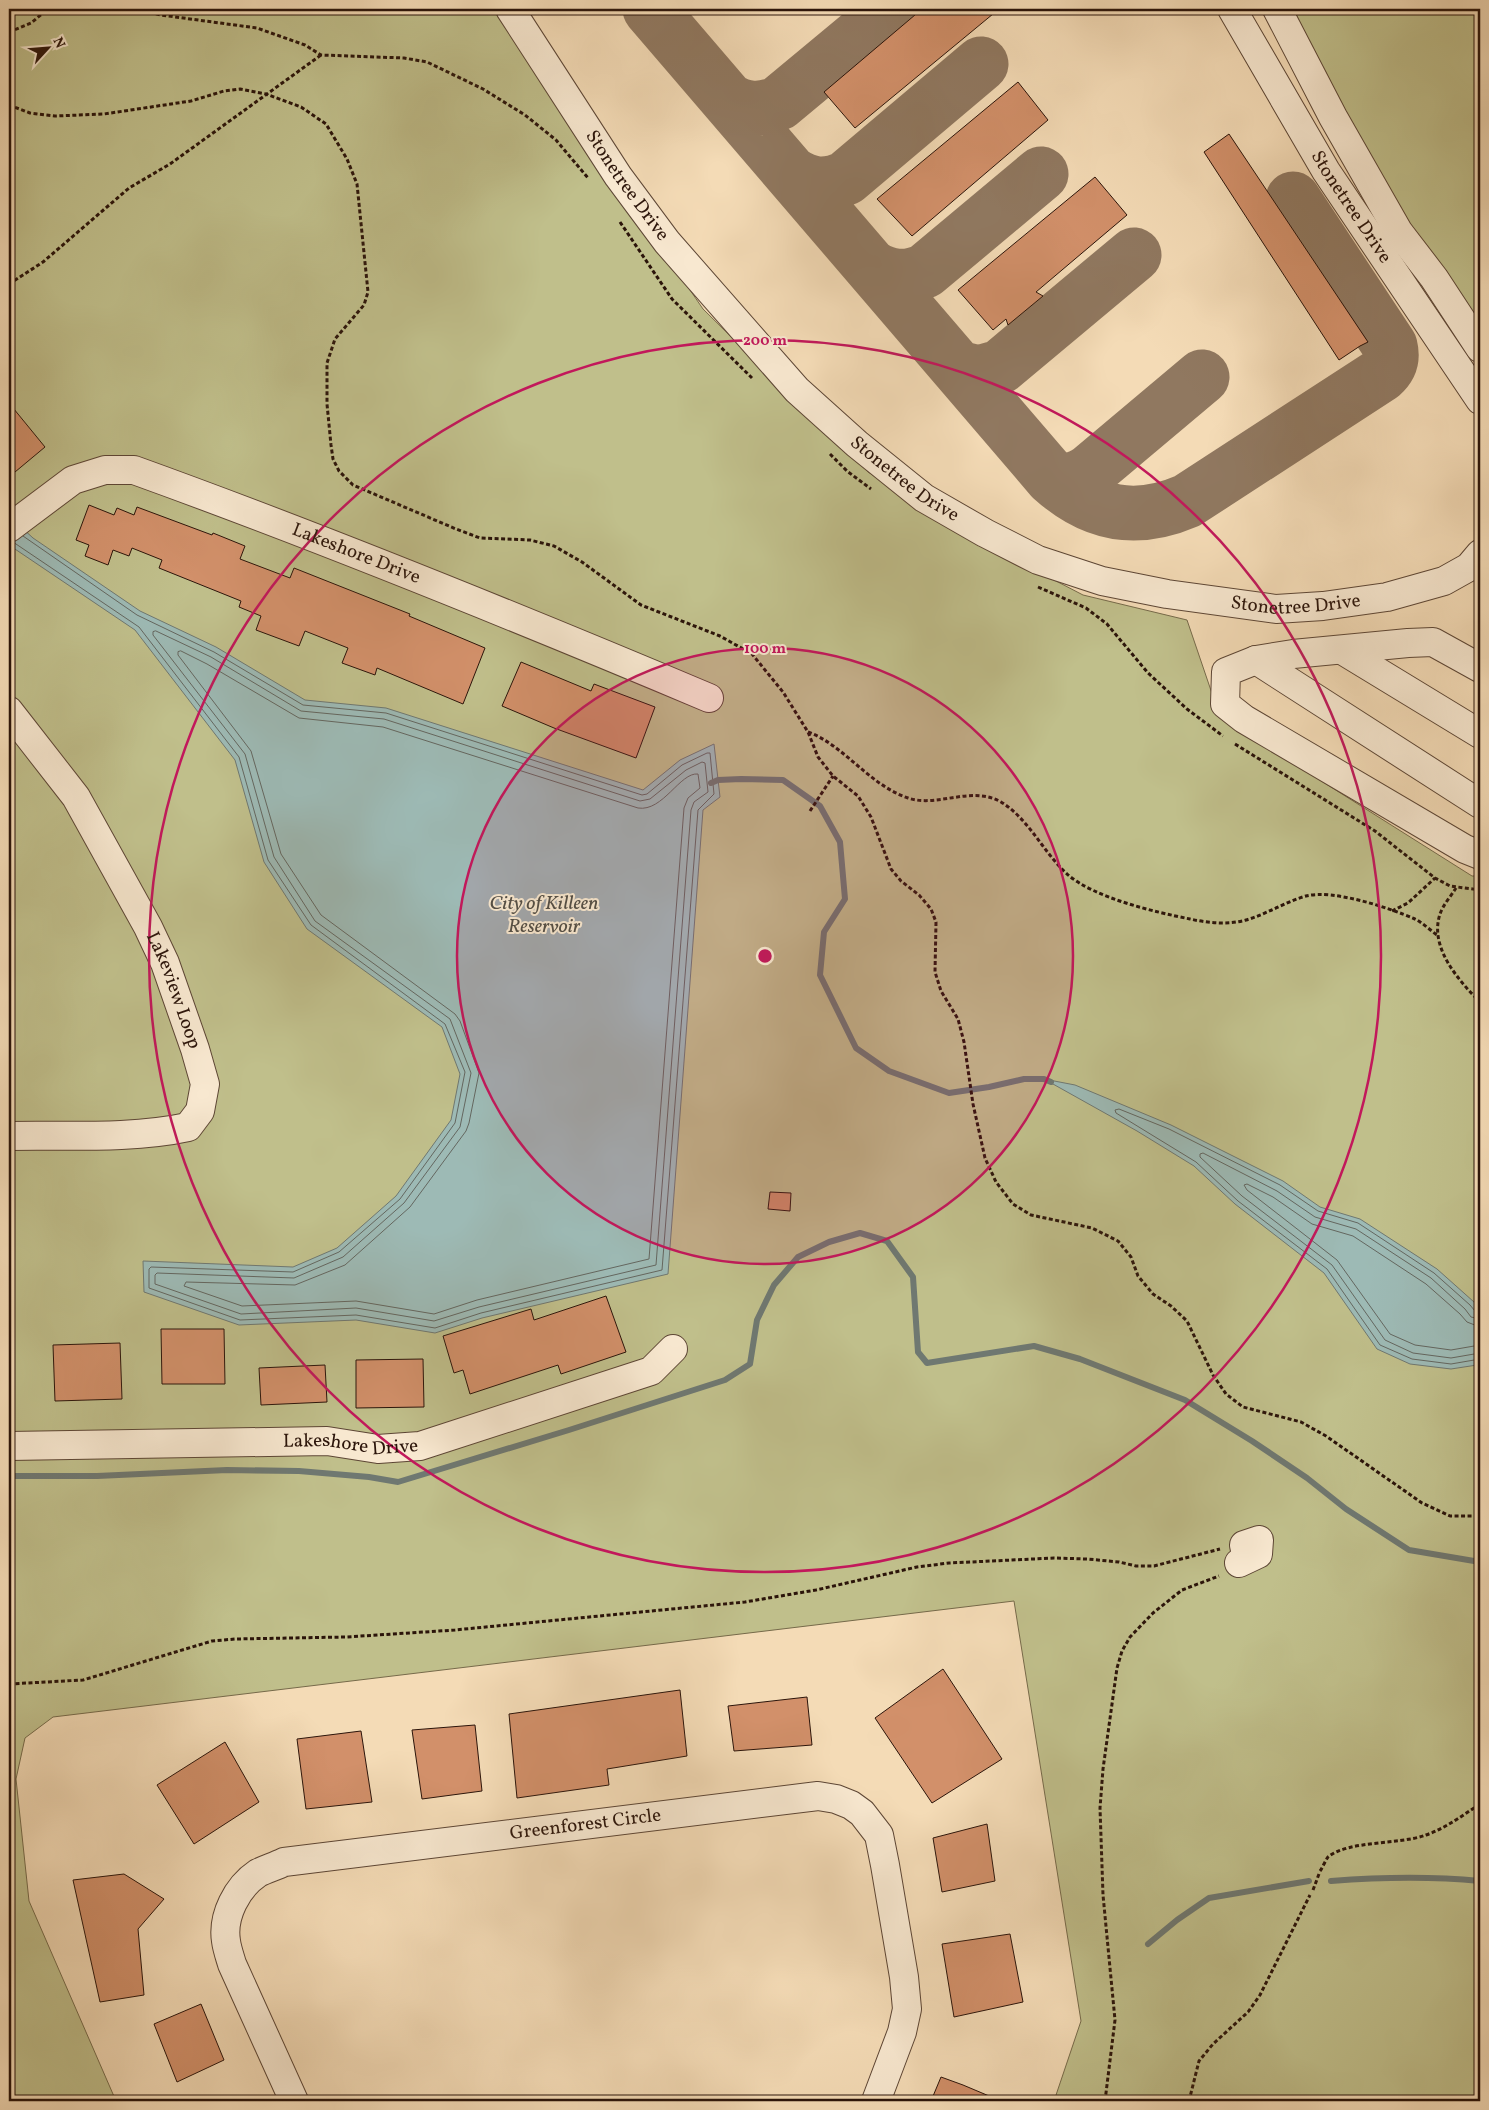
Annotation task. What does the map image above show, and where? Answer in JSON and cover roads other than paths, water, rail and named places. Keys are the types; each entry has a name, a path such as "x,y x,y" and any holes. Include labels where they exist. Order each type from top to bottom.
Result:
{"street":[{"name":"Stonetree Drive","path":"510,9 618,176 667,242 798,390 857,444 924,498 985,533 1038,560 1102,581 1167,594 1276,608 1323,606 1387,597 1444,582 1468,567 1480,554"},
{"name":"Stonetree Drive","path":"1232,9 1326,171 1480,400"},
{"path":"1277,9 1333,117 1394,223 1434,278 1480,348"},
{"name":"Lakeshore Drive","path":"17,521 73,480 105,470 134,470 372,560 572,640 709,698"},
{"path":"1480,668 1433,642 1408,642 1294,654 1256,660 1226,672 1225,704 1251,723 1480,856"},
{"path":"1342,650 1480,734"},
{"path":"1256,660 1480,804"},
{"name":"Lakeview Loop","path":"9,711 76,797 148,927 178,997 205,1084 200,1111 188,1127 170,1131 9,1136"},
{"name":"Lakeshore Drive","path":"9,1446 327,1441 378,1449 420,1446 651,1371 673,1349"},
{"name":"Greenforest Circle","path":"294,2101 232,1964 226,1940 226,1920 234,1900 244,1886 258,1873 284,1862 818,1796 836,1799 862,1812 879,1835 885,1865 904,1977 907,2010 902,2032 876,2101"}],"water":[{"name":"City of Killeen Reservoir","path":"9,516 33,538 140,611 216,647 305,700 386,708 643,790 680,760 714,744 720,797 703,810 668,1274 482,1318 435,1333 356,1320 239,1325 144,1292 143,1261 293,1267 337,1248 396,1196 451,1120 460,1074 442,1027 307,929 264,862 235,760 135,630 9,545"},
{"path":"1044,1079 1075,1085 1171,1125 1283,1181 1320,1207 1360,1219 1437,1269 1474,1302 1480,1311 1480,1363 1451,1369 1410,1364 1377,1349 1324,1273 1235,1204 1194,1166 1137,1131"}],"waterway":[{"path":"711,783 718,780 741,779 783,780 820,806 840,842 845,899 824,932 820,975 856,1048 889,1071 949,1093 1024,1079 1044,1079 1051,1082"},
{"path":"9,1476 97,1476 227,1470 299,1471 369,1477 398,1482 725,1380 750,1364 757,1320 774,1285 798,1257 829,1242 860,1233 887,1241 913,1277 918,1352 927,1363 1034,1346 1080,1359 1185,1400 1252,1441 1307,1478 1346,1509 1409,1550 1480,1562"},
{"path":"1331,1881 1406,1878 1480,1881"},
{"path":"1148,1944 1177,1920 1209,1898 1309,1881"}]}
